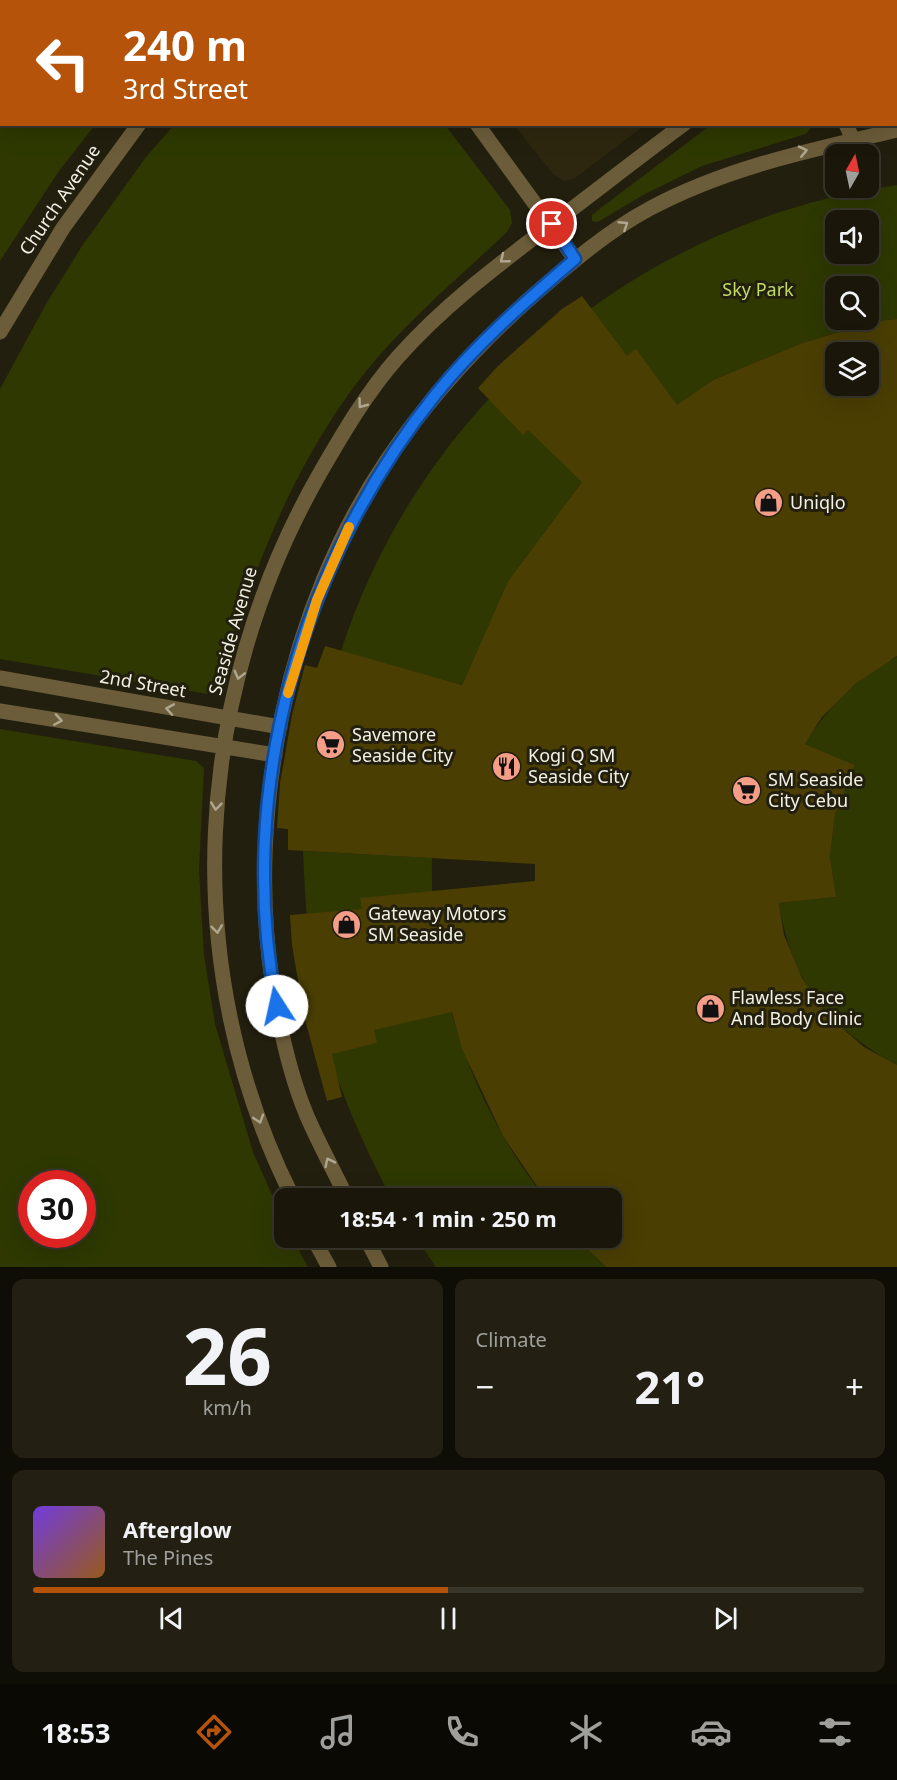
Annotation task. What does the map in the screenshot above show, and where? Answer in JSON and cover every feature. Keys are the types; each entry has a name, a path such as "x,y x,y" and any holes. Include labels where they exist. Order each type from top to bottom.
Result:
{"street":[{"name":"Church Avenue","path":"0,332 63,228 138,126"},
{"path":"478,126 552,224 575,259"},
{"name":"Seaside Avenue","path":"289,1188 261,1126 237,1048 225,988 213,870 213,831 223,748 228,718 254,615 275,559 304,502 352,417 398,357 449,306 504,258 681,126"},
{"path":"847,126 853,140"},
{"path":"342,1188 306,1113 285,1046 273,986 265,919 264,874 265,832 280,727 305,633 323,583 344,536 385,463 436,393 493,331 575,259 649,209 733,171 795,153 897,130"},
{"name":"2nd Street","path":"0,678 280,727"},
{"path":"0,711 275,755"},
{"path":"319,1248 329,1267"},
{"path":"371,1248 381,1267"}],"shaded area":[{"path":"515,126 644,126 575,178 564,181 553,174"}],"green space":[{"path":"0,126 94,126 59,171 0,261"},
{"path":"173,126 446,126 510,210 512,223 507,232 424,309 384,350 365,372 325,429 271,534 218,684 215,691 208,694 0,659 0,389 46,304 82,246 146,157"},
{"path":"709,126 812,126 806,134 702,166 643,195 598,222 592,221 592,215"},
{"name":"Sky Park","path":"897,185 897,319 879,321 879,276 825,276 825,330 846,330 802,343 713,380 640,432 579,486 508,581 462,685 341,651 377,561 425,479 484,404 552,338 629,283 713,238 802,205 835,198 879,198 879,189"},
{"path":"897,657 897,1065 851,1035 817,1000 793,957 779,903 836,897 830,856 835,814 855,765 805,744 845,693 869,673"},
{"path":"0,729 196,761 204,768 199,870 204,955 215,1024 253,1152 274,1199 274,1248 298,1248 308,1267 0,1267"},
{"path":"303,851 432,858 433,903 438,949 459,1038 475,1081 495,1122 518,1161 538,1188 386,1188 349,1108 329,1050 316,994 306,908"},
{"path":"423,1248 586,1248 606,1267 436,1267"}],"building":[{"name":"SM Seaside City Cebu","path":"582,296 627,356 636,349 677,405 713,380 802,343 846,330 879,330 879,321 897,319 897,656 855,684 822,717 805,744 855,765 835,814 830,856 836,897 779,903 784,935 802,978 828,1016 864,1047 897,1065 897,1267 606,1267 586,1248 622,1248 622,1188 538,1188 503,1136 462,1049 452,1012 374,1030 377,1043 332,1054 342,1097 327,1101 304,1016 292,945 290,915 362,909 360,898 535,881 535,864 288,850 288,829 277,828 280,783 292,715 305,665 317,668 325,646 462,685 508,581 582,482 528,430 523,435 478,388 498,366 562,309"}],"slow traffic":[{"path":"288,693 305,633 323,583 349,527"}],"place":[{"name":"Uniqlo","path":"769,503"},
{"name":"Savemore Seaside City","path":"331,745"},
{"name":"Kogi Q SM Seaside City","path":"507,766"},
{"name":"SM Seaside City Cebu","path":"747,790"},
{"name":"Gateway Motors SM Seaside","path":"347,924"},
{"name":"Flawless Face And Body Clinic","path":"710,1008"}],"route":[{"path":"277,1006 265,919 265,832 270,783 280,727 305,633 323,583 344,536 385,463 436,393 493,331 575,259 552,224"}]}
